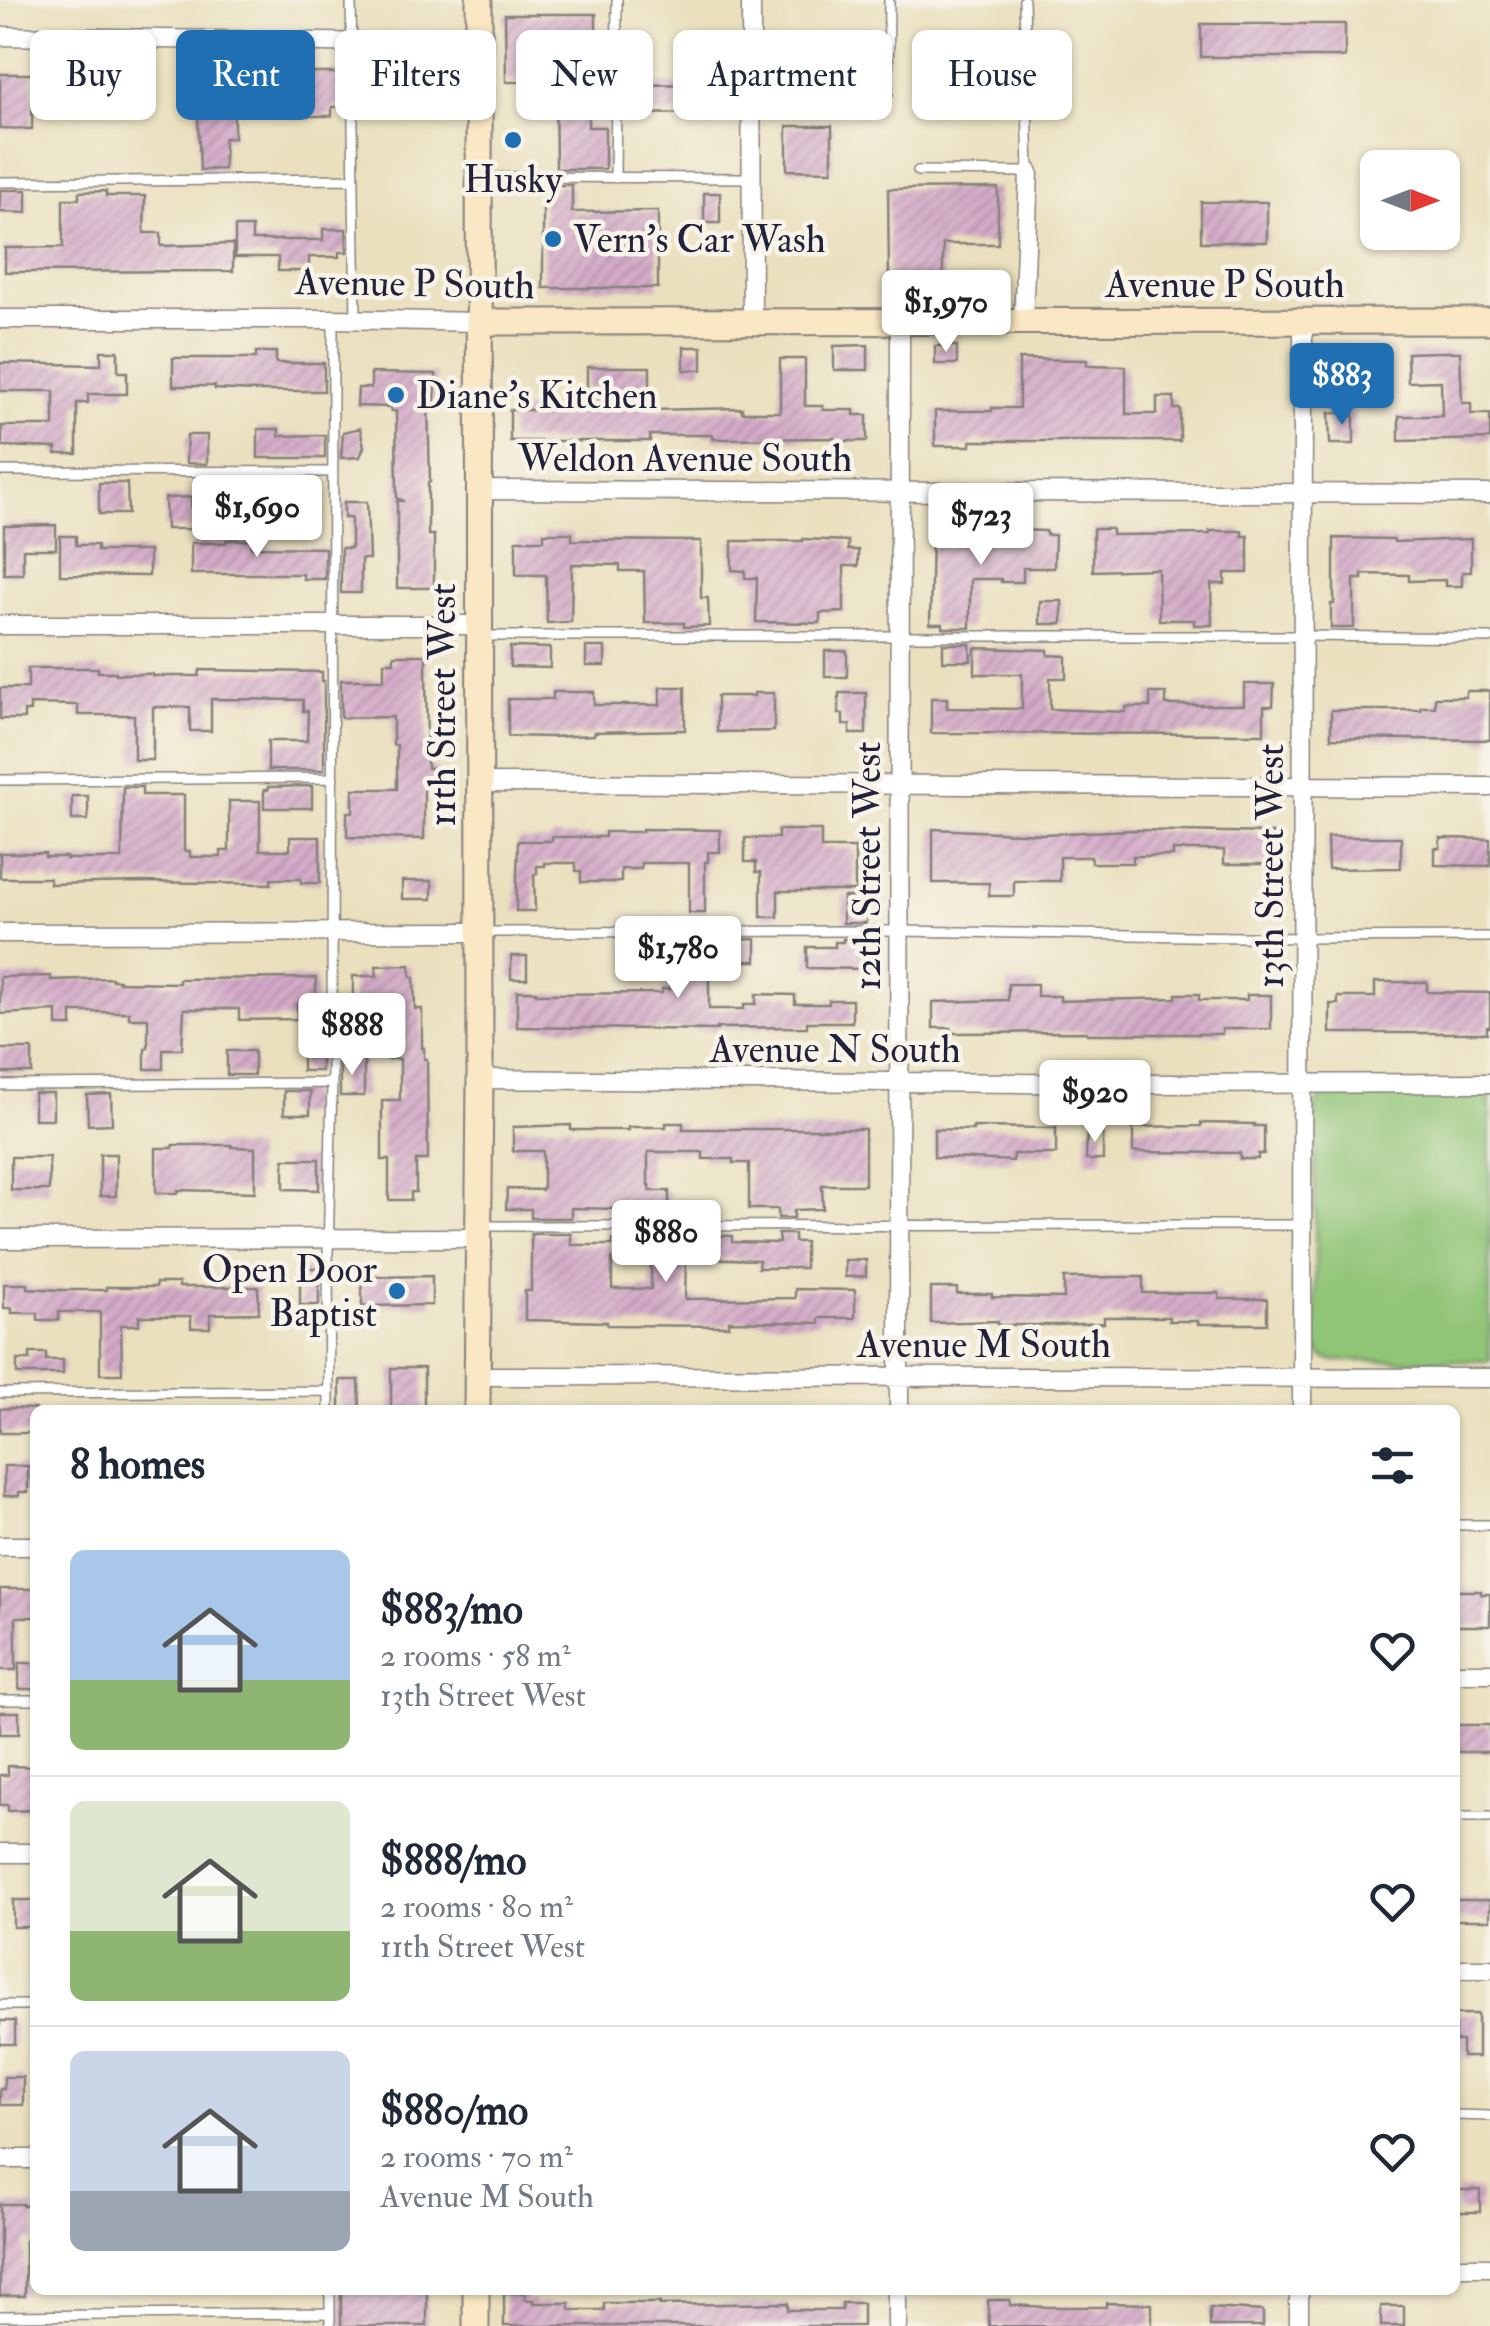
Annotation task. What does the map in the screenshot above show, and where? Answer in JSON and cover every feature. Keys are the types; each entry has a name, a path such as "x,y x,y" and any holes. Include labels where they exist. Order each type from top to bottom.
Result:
{"main road":[{"name":"11th Street West","path":"478,0 479,30"},
{"name":"11th Street West","path":"477,1405 478,120"},
{"name":"Avenue P South","path":"480,322 1490,322"},
{"path":"476,2295 476,2326"}],"street":[{"path":"751,0 752,322"},
{"path":"0,36 335,44"},
{"path":"1023,322 1029,172"},
{"name":"Avenue P South","path":"0,319 480,322"},
{"name":"12th Street West","path":"899,1405 900,322"},
{"name":"13th Street West","path":"1302,322 1302,1405"},
{"name":"Weldon Avenue South","path":"480,490 1490,494"},
{"path":"0,625 334,624 479,631"},
{"path":"480,783 1490,787"},
{"path":"0,932 479,932"},
{"name":"Avenue N South","path":"480,1079 1146,1084 1490,1082"},
{"path":"0,1239 329,1240 478,1232"},
{"name":"Avenue M South","path":"477,1376 1490,1378"},
{"path":"0,1546 30,1546"},
{"path":"1460,1673 1490,1674"},
{"path":"0,1854 30,1854"},
{"path":"1460,1969 1490,1969"},
{"path":"0,2160 30,2159"},
{"path":"1460,2267 1490,2267"},
{"path":"897,2295 897,2326"},
{"path":"1299,2295 1299,2326"}],"lane":[{"path":"351,0 352,30"},
{"path":"614,178 616,0"},
{"path":"889,0 889,30"},
{"path":"918,171 1029,172 1024,0"},
{"path":"354,120 356,319"},
{"path":"478,176 752,178"},
{"path":"0,182 354,179"},
{"path":"329,1405 333,319"},
{"path":"0,471 332,472"},
{"path":"479,631 1490,638"},
{"path":"0,780 333,778"},
{"path":"479,932 900,931 1490,938"},
{"path":"0,1085 332,1083"},
{"path":"478,1232 1301,1225"},
{"path":"0,1393 329,1391"},
{"path":"1460,1525 1490,1525"},
{"path":"0,1700 30,1700"},
{"path":"1460,1817 1490,1817"},
{"path":"0,2006 30,2005"},
{"path":"1460,2115 1490,2116"},
{"path":"330,2295 330,2326"},
{"path":"0,2316 330,2313"}],"green space":[{"path":"1339,1093 1490,1094 1490,1361 1331,1361 1318,1350 1315,1116 1321,1098"}],"building":[{"path":"505,14 596,14 596,30 516,30 516,82 506,82"},
{"path":"1201,24 1345,24 1345,57 1201,57"},
{"path":"315,73 335,73 332,116 315,116"},
{"path":"0,74 30,74 32,129 0,128"},
{"path":"653,85 673,85 673,114 653,114"},
{"path":"198,120 234,120 234,138 224,138 224,169 200,170"},
{"path":"555,120 588,120 588,127 605,127 605,169 556,169"},
{"path":"787,126 832,126 832,171 787,170"},
{"path":"556,185 572,185 572,212 658,211 658,288 543,288 543,191 556,191"},
{"path":"998,188 998,244 943,244 943,281 889,281 888,189"},
{"path":"0,190 27,190 27,213 0,212"},
{"path":"106,191 106,196 145,196 144,233 161,233 161,246 233,244 233,271 5,272 5,248 63,247 63,199 79,199 79,192"},
{"path":"704,193 720,193 720,223 704,223"},
{"path":"1201,202 1267,202 1267,242 1201,242"},
{"path":"235,227 252,227 252,240 323,240 323,229 346,229 347,252 339,252 339,257 309,257 309,271 278,271 278,257 235,257"},
{"path":"868,345 868,370 834,370 834,346"},
{"path":"935,346 957,346 957,364 935,364"},
{"path":"684,347 702,347 702,370 684,370"},
{"path":"101,351 118,351 118,372 127,372 127,394 88,394 88,403 77,403 77,454 56,454 56,448 2,446 2,426 54,426 54,391 0,391 0,363 101,365"},
{"path":"1330,351 1355,351 1355,369 1331,369"},
{"path":"256,352 276,352 276,363 324,363 324,391 173,386 173,358 256,358"},
{"path":"1460,352 1462,403 1471,403 1471,414 1490,414 1490,439 1399,441 1399,416 1442,416 1441,381 1408,382 1407,353"},
{"path":"780,359 805,359 805,406 854,410 854,415 867,415 867,441 650,435 650,441 510,441 510,410 587,410 587,367 650,367 650,410 742,408 742,412 780,412"},
{"path":"1019,359 1087,360 1087,365 1126,366 1126,414 1157,414 1157,397 1174,397 1174,409 1180,409 1180,441 971,441 971,446 935,446 935,411 1019,408"},
{"path":"371,373 436,374 435,402 428,402 428,535 434,535 434,588 397,588 397,501 404,501 397,498 396,411 391,411 391,407 357,406 358,388 371,388"},
{"path":"1329,413 1354,413 1354,444 1330,444"},
{"path":"360,428 364,447 360,457 341,458 343,432"},
{"path":"258,429 279,429 279,436 325,435 325,458 258,458"},
{"path":"187,435 207,435 207,464 186,463"},
{"path":"99,483 127,483 128,514 99,514"},
{"path":"191,497 192,529 166,529 165,498"},
{"path":"344,502 367,502 369,559 361,559 361,593 341,593 341,548 351,548 351,518 344,518"},
{"path":"56,525 56,549 23,549 23,574 4,574 4,526"},
{"path":"1093,529 1112,529 1112,535 1242,531 1242,536 1248,536 1248,573 1225,573 1225,584 1211,584 1212,625 1194,625 1194,620 1159,620 1158,569 1093,571"},
{"path":"1007,530 1046,531 1046,535 1055,535 1054,568 1023,568 1023,582 970,579 970,628 930,624 932,535 1007,535"},
{"path":"544,533 572,533 572,540 701,541 701,598 708,598 709,626 645,623 644,571 620,571 620,565 572,564 571,622 547,623 546,575 516,575 516,540 544,540"},
{"path":"60,536 76,536 76,545 97,545 97,551 149,551 149,576 60,575"},
{"path":"1334,538 1394,542 1471,539 1471,572 1462,572 1462,586 1445,586 1445,580 1409,581 1409,575 1362,574 1362,579 1354,579 1354,628 1331,628"},
{"path":"251,540 251,547 325,548 325,579 303,579 303,574 191,574 191,543"},
{"path":"732,541 848,541 848,550 858,550 858,566 844,566 844,612 820,613 820,623 756,622 757,578 745,578 745,571 732,570"},
{"path":"1040,601 1062,601 1062,624 1040,624"},
{"path":"943,644 970,644 971,661 943,661"},
{"path":"510,647 550,648 550,668 510,667"},
{"path":"586,647 605,647 605,666 586,666"},
{"path":"975,648 1048,650 1048,655 1066,656 1066,678 1050,678 1050,709 1126,712 1126,707 1150,707 1150,693 1166,693 1166,705 1244,705 1244,684 1274,684 1273,706 1264,706 1264,734 931,733 931,698 947,698 947,708 1022,709 1022,674 975,674"},
{"path":"825,651 847,651 847,677 825,677"},
{"path":"394,655 426,655 427,768 438,768 438,787 424,787 424,839 347,837 347,812 353,812 353,789 397,789 397,745 393,745 393,717 341,718 341,680 384,680 384,662 394,662"},
{"path":"28,668 98,668 98,672 152,676 199,676 200,670 322,672 324,770 268,770 268,741 307,741 308,711 303,711 303,700 211,699 211,731 190,731 190,707 153,707 153,760 134,760 134,715 78,715 78,705 30,704 24,719 0,719 0,688 28,688"},
{"path":"660,687 685,687 685,730 508,736 508,699 553,699 553,692 594,692 594,705 660,705"},
{"path":"1466,691 1490,691 1490,740 1331,738 1331,710 1421,710 1435,707 1435,697 1466,697"},
{"path":"774,693 774,731 717,732 717,696"},
{"path":"839,693 866,693 866,734 850,734 850,725 843,725"},
{"path":"312,786 312,808 264,808 264,790 268,787"},
{"path":"123,787 142,787 142,795 184,795 184,851 190,851 190,857 221,857 221,851 229,851 229,801 260,801 260,850 290,850 290,837 320,837 320,883 271,879 271,884 50,884 50,878 0,878 0,853 122,859"},
{"path":"72,796 88,796 88,820 72,820"},
{"path":"933,829 1042,834 1132,830 1273,833 1273,864 1224,864 1224,850 1173,850 1173,856 1133,856 1133,863 1091,863 1091,857 1060,857 1060,881 1014,881 1014,896 989,896 989,883 933,883"},
{"path":"720,830 720,852 708,852 705,862 705,913 689,913 689,863 641,863 641,869 621,869 621,882 581,882 576,863 545,863 537,866 534,874 535,911 516,911 518,841 605,837 605,832"},
{"path":"778,830 821,830 821,848 855,848 855,891 778,891 778,917 761,917 761,872 756,872 756,862 745,862 745,838 778,838"},
{"path":"1327,837 1401,837 1401,868 1328,869"},
{"path":"1440,838 1490,839 1490,866 1435,865 1435,848 1440,848"},
{"path":"402,881 432,881 432,899 402,899"},
{"path":"843,897 867,897 866,923 843,923"},
{"path":"756,939 756,961 731,961 731,970 709,970 709,1009 744,1009 744,1004 756,1004 756,994 795,995 795,1004 852,1000 852,1022 717,1030 517,1027 517,991 662,993 662,989 670,989 670,945 733,945 733,940"},
{"path":"866,939 866,969 807,968 807,947 835,947 835,942"},
{"path":"511,956 527,956 527,979 511,979"},
{"path":"410,965 415,1009 422,1009 422,1048 427,1059 428,1160 416,1160 416,1192 411,1192 411,1200 389,1200 389,1160 382,1160 382,1100 400,1100 400,1059 386,1059 386,1026 340,1026 340,1004 353,1004 353,976 377,976 376,966"},
{"path":"51,976 51,980 112,978 119,982 179,983 179,979 316,978 316,1004 297,1004 297,1019 239,1020 239,1009 184,1009 182,1049 163,1049 163,1069 145,1069 148,1018 129,1018 129,1012 72,1012 72,1026 57,1026 57,1011 0,1014 0,977"},
{"path":"1375,982 1427,982 1427,992 1490,993 1490,1027 1487,1033 1330,1033 1330,1004 1338,1004 1338,997 1375,997"},
{"path":"1008,984 1037,984 1037,996 1060,996 1060,1001 1176,998 1176,994 1199,994 1199,1000 1247,1000 1247,995 1271,995 1271,1029 1222,1029 1222,1034 1087,1034 951,1033 951,1028 933,1028 933,1002 1008,1000"},
{"path":"0,1049 32,1049 32,1073 0,1073"},
{"path":"227,1051 254,1051 254,1075 227,1075"},
{"path":"302,1053 321,1053 321,1071 302,1071"},
{"path":"340,1059 364,1059 364,1096 340,1096"},
{"path":"284,1091 310,1091 310,1114 284,1114"},
{"path":"34,1093 53,1093 53,1119 34,1119"},
{"path":"111,1094 112,1124 88,1125 87,1095"},
{"path":"666,1123 683,1123 683,1129 865,1129 865,1185 822,1185 823,1209 794,1210 794,1218 778,1218 778,1209 749,1209 749,1163 703,1159 703,1152 648,1152 650,1191 669,1191 669,1213 622,1214 622,1209 571,1208 571,1218 531,1218 531,1209 506,1209 507,1189 543,1187 543,1151 513,1151 513,1127 571,1125 571,1130 628,1130 666,1127"},
{"path":"1201,1123 1264,1126 1264,1154 1258,1154 1258,1159 1240,1159 1240,1153 1133,1152 1133,1127"},
{"path":"1056,1128 1056,1154 1013,1154 1013,1161 934,1157 934,1129"},
{"path":"1087,1129 1103,1129 1103,1160 1086,1160"},
{"path":"156,1148 255,1148 255,1192 156,1193"},
{"path":"100,1154 116,1154 116,1196 100,1196"},
{"path":"11,1157 49,1157 49,1190 11,1190"},
{"path":"284,1159 319,1159 319,1190 284,1189"},
{"path":"531,1234 571,1234 571,1245 613,1245 613,1240 629,1240 629,1245 643,1245 643,1258 612,1259 612,1289 651,1289 651,1260 666,1260 666,1242 710,1242 710,1235 732,1236 732,1242 779,1243 778,1234 794,1234 794,1242 805,1242 805,1268 758,1268 759,1260 686,1258 685,1299 795,1298 795,1289 855,1290 855,1318 819,1318 819,1323 729,1321 729,1326 525,1320 525,1291 531,1291"},
{"path":"845,1260 866,1260 866,1276 845,1277"},
{"path":"300,1268 319,1268 319,1305 300,1305"},
{"name":"Open Door Baptist","path":"432,1276 432,1305 362,1306 362,1277"},
{"path":"1143,1277 1143,1293 1219,1293 1219,1299 1267,1299 1267,1324 1198,1324 1169,1321 1169,1317 1104,1317 1104,1323 1057,1325 998,1325 998,1321 931,1323 931,1288 957,1288 957,1294 992,1297 1064,1298 1064,1278"},
{"path":"156,1283 179,1283 179,1287 258,1287 259,1313 210,1314 210,1328 191,1328 191,1316 139,1316 139,1325 121,1325 122,1374 100,1374 100,1312 59,1312 59,1320 38,1320 38,1313 12,1313 12,1308 4,1308 4,1284 106,1290 156,1287"},
{"path":"30,1353 46,1353 46,1360 63,1360 63,1374 17,1374 17,1360 30,1360"},
{"path":"391,1368 424,1368 424,1405 391,1405"},
{"path":"340,1380 359,1380 360,1405 340,1405"},
{"path":"0,1409 30,1409 30,1433 0,1433"},
{"path":"4,1466 28,1466 28,1492 4,1496"},
{"path":"0,1589 30,1589 30,1617 16,1617 16,1670 0,1670"},
{"path":"1460,1591 1490,1594 1490,1626 1460,1626"},
{"path":"19,1663 30,1663 30,1689 19,1689"},
{"path":"0,1712 19,1712 19,1734 0,1734"},
{"path":"1460,1725 1490,1725 1490,1752 1460,1752"},
{"path":"8,1766 30,1767 30,1810 8,1811 8,1805 0,1805 0,1775 8,1775"},
{"path":"13,1900 30,1900 30,1927 13,1927"},
{"path":"1460,1900 1490,1900 1490,1920 1460,1920"},
{"path":"1460,2014 1478,2014 1478,2057 1462,2057"},
{"path":"0,2021 15,2021 15,2044 0,2044"},
{"path":"4,2077 23,2077 23,2105 0,2105"},
{"path":"1460,2190 1480,2190 1480,2212 1460,2212"},
{"path":"0,2204 30,2206 30,2241 25,2241 25,2296 0,2296"},
{"path":"341,2295 427,2295 427,2326 341,2326"},
{"path":"504,2295 525,2295 525,2300 534,2303 570,2303 570,2310 604,2310 604,2303 788,2303 788,2310 842,2310 842,2303 863,2303 863,2326 504,2326"},
{"path":"988,2300 1047,2307 1152,2304 1152,2326 989,2326"},
{"path":"1381,2306 1404,2306 1404,2326 1381,2326"},
{"path":"1210,2308 1263,2311 1263,2326 1210,2326"}],"place":[{"name":"Husky","path":"513,140"},
{"name":"Vern's Car Wash","path":"553,239"},
{"name":"Diane's Kitchen","path":"396,395"},
{"name":"Open Door Baptist","path":"397,1291"}]}
